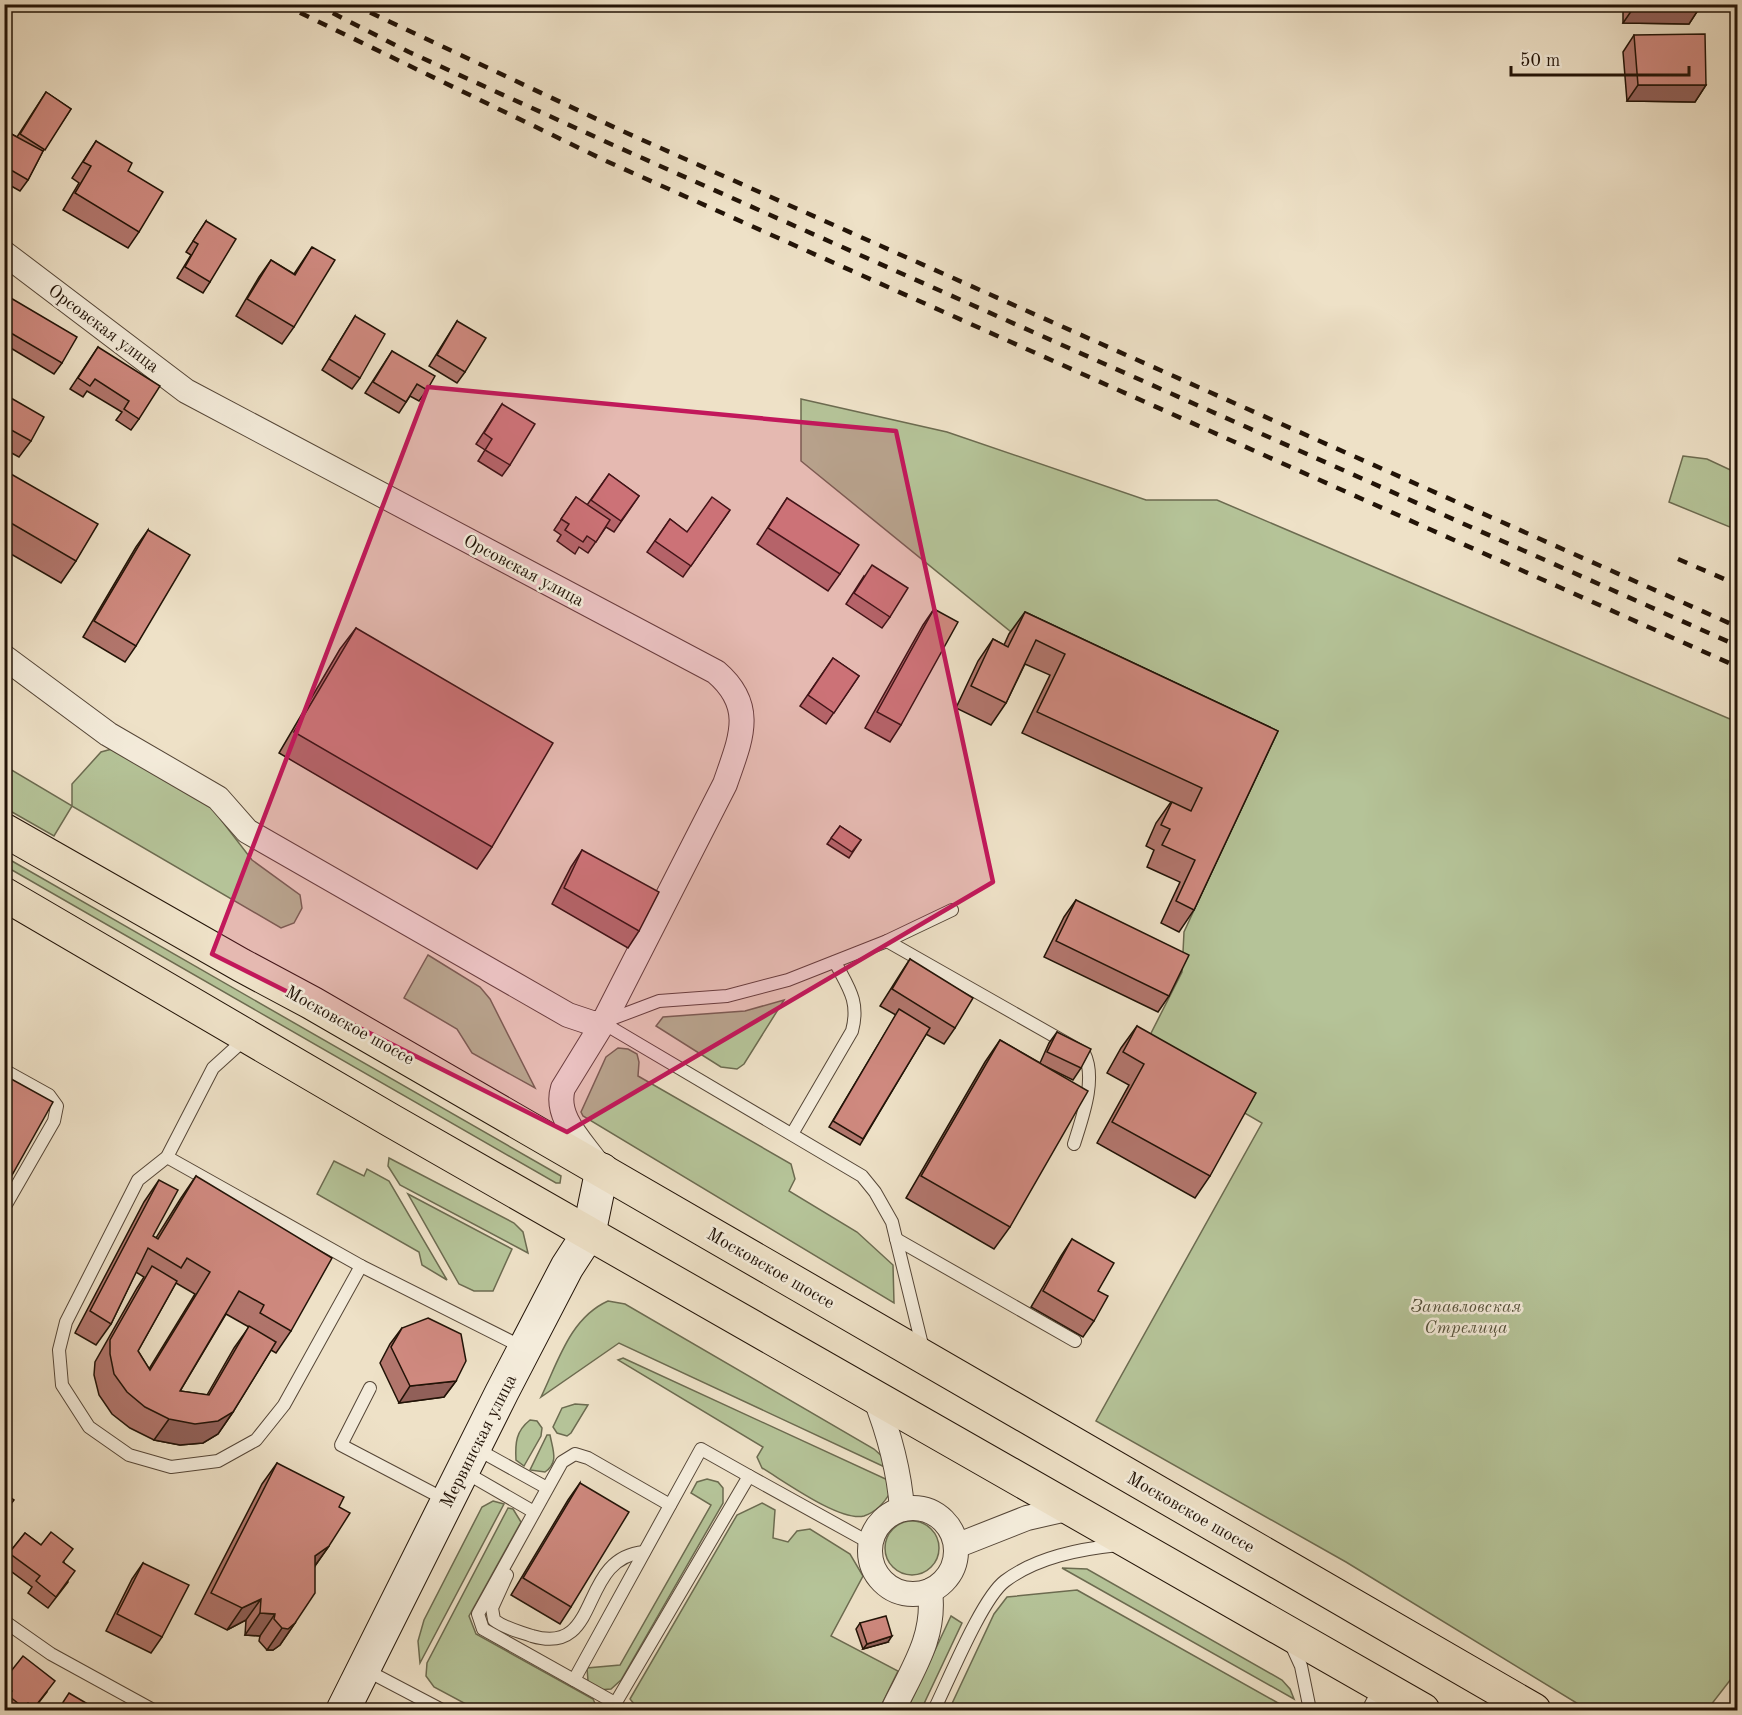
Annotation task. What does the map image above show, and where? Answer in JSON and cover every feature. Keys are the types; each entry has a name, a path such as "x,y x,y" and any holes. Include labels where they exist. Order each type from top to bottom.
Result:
{"main road":[{"name":"Московское шоссе","path":"4,830 602,1170 1534,1710"},
{"path":"4,894 247,1037 1284,1630 1374,1698 1424,1710"}],"street":[{"name":"Орсовская улица","path":"4,253 186,391 716,672 733,686 740,701 742,719 738,748 725,784 603,1023 563,1088 559,1100 561,1112 602,1170"},
{"path":"4,657 108,734 218,798 247,831 568,1016 592,1023 603,1023"},
{"name":"Мервинская улица","path":"343,1710 567,1267 589,1233 602,1170"},
{"path":"874,1395 891,1439 900,1480 902,1509"},
{"path":"914,1508 938,1515 950,1529 956,1546 956,1560 951,1573 942,1584 917,1595 903,1594 881,1581 870,1557 870,1543 881,1522 902,1509 914,1508"},
{"path":"956,1546 1027,1518 1071,1508"},
{"path":"893,1710 930,1632 933,1612 930,1591"}],"lane":[{"path":"603,1023 650,1003 737,994 788,980 887,941 952,910"},
{"path":"887,941 1084,1053 1088,1061 1086,1099 1074,1144"},
{"path":"792,1134 852,1030 857,1013 854,998 835,962"},
{"path":"603,1023 862,1176 886,1209 896,1239 925,1357"},
{"path":"247,1037 213,1068 167,1157 138,1180 66,1322 59,1350 62,1385 89,1427 129,1455 171,1467 218,1461 256,1440 284,1405 361,1266"},
{"path":"4,1070 49,1095 57,1106 54,1121 4,1208"},
{"path":"167,1157 361,1266 525,1349"},
{"path":"896,1239 1074,1341"},
{"path":"370,1388 341,1445 447,1501"},
{"path":"574,1680 701,1449 870,1543"},
{"path":"670,1505 588,1458 575,1455 562,1462 478,1614 483,1629 574,1680 614,1707 749,1476"},
{"path":"468,1459 547,1488"},
{"path":"468,1459 534,1512"},
{"path":"934,1710 978,1620 1003,1582 1042,1561 1088,1548 1133,1543"},
{"path":"515,1546 516,1559 492,1608 494,1620 504,1627 553,1641 565,1638 576,1628 615,1562 628,1554 644,1552"},
{"path":"4,1621 51,1654 153,1710"},
{"path":"1284,1630 1301,1666 1310,1710"},
{"path":"364,1669 442,1710"}],"highlighted area":[{"path":"428,387 896,431 993,882 567,1132 212,954"}],"green space":[{"name":"Запавловская Стрелица","path":"801,399 947,432 1146,500 1217,500 1737,722 1738,1670 1707,1710 1588,1710 1346,1562 1096,1421 1262,1123 1141,1053 1182,972 1184,932 1267,751 1010,631 801,461"},
{"path":"1683,456 1707,459 1737,473 1737,530 1669,502"},
{"path":"119,747 205,799 252,860 300,895 302,908 294,923 281,928 72,806 72,784 101,752"},
{"path":"5,766 72,806 54,836 5,808"},
{"path":"5,857 561,1176 560,1183 556,1183 5,866"},
{"path":"428,955 480,987 490,999 535,1088 472,1053 457,1029 404,998"},
{"path":"784,1000 744,1064 737,1069 721,1067 656,1026 663,1017 745,1011"},
{"path":"618,1048 628,1049 637,1054 638,1076 791,1164 795,1179 789,1191 857,1232 893,1265 894,1303 583,1116 581,1112 606,1057"},
{"path":"389,1158 514,1223 523,1232 528,1253 400,1185 388,1166"},
{"path":"334,1161 364,1176 367,1169 389,1181 447,1280 422,1265 419,1252 317,1194"},
{"path":"408,1194 512,1249 493,1291 474,1291 459,1284"},
{"path":"608,1301 625,1304 874,1449 886,1460 889,1469 619,1343 541,1397 575,1330 584,1318"},
{"path":"623,1358 890,1481 891,1491 880,1506 864,1516 841,1513 827,1507 762,1468 757,1457 763,1447 618,1360"},
{"path":"575,1404 588,1405 571,1433 567,1436 557,1433 553,1427 562,1408"},
{"path":"530,1420 537,1421 542,1428 541,1436 524,1466 516,1460 516,1443 522,1428"},
{"path":"547,1435 550,1435 554,1460 545,1472 530,1470"},
{"path":"707,1479 718,1482 723,1488 723,1503 621,1680 611,1689 598,1690 588,1681 587,1668 620,1665 711,1505 691,1493 697,1482"},
{"path":"493,1501 504,1504 420,1663 418,1641 424,1620 482,1507"},
{"path":"762,1503 775,1510 773,1538 788,1542 797,1531 810,1529 850,1554 863,1576 831,1636 898,1671 879,1710 639,1710 630,1699 737,1515"},
{"path":"508,1508 513,1509 521,1522 469,1616 476,1634 593,1699 598,1710 477,1710 434,1687 426,1676 427,1663"},
{"path":"907,1521 917,1521 931,1529 937,1538 939,1548 937,1558 931,1567 917,1575 907,1575 890,1563 885,1553 885,1543 897,1526"},
{"path":"1062,1568 1087,1569 1282,1680 1290,1689 1294,1699"},
{"path":"1077,1590 1288,1710 949,1710 994,1614 1007,1597"},
{"path":"951,1616 962,1623 921,1710 907,1710"}],"building":[{"path":"1634,4 1700,4 1700,7 1634,7"},
{"path":"1705,34 1706,85 1638,85 1634,35"},
{"path":"46,92 71,109 45,150 20,134"},
{"path":"4,130 43,151 28,180 4,166"},
{"path":"96,141 132,163 128,171 163,192 139,232 75,193 91,166 83,162"},
{"path":"206,221 236,239 210,282 185,267 198,244 193,241"},
{"path":"312,247 335,260 294,327 247,299 271,260 295,275"},
{"path":"4,294 77,337 62,363 4,329"},
{"path":"355,316 385,334 360,378 329,359"},
{"path":"457,321 486,338 465,372 437,355"},
{"path":"98,347 160,386 139,419 124,409 129,401 95,379 90,386 78,378"},
{"path":"392,351 435,376 427,390 417,384 406,402 373,382"},
{"path":"4,394 44,417 31,441 4,426"},
{"path":"502,404 535,424 510,465 485,450 492,439 484,433"},
{"path":"4,470 98,524 76,561 4,519"},
{"path":"609,474 639,496 621,521 591,500"},
{"path":"576,497 610,520 596,542 587,536 583,542 565,530 569,524 561,519"},
{"path":"712,497 730,510 691,566 655,541 670,519 687,532"},
{"path":"787,498 859,545 840,574 768,528"},
{"path":"148,530 190,555 136,646 94,621"},
{"path":"872,565 908,588 890,617 854,593"},
{"path":"934,609 958,622 901,725 877,712"},
{"path":"1025,612 1278,731 1194,910 1176,901 1195,860 1162,845 1170,829 1161,825 1172,802 1191,811 1202,788 1037,712 1065,654 1036,640 1006,703 971,686 993,639 1008,647"},
{"path":"356,628 553,743 492,847 294,732"},
{"path":"833,658 859,676 834,713 808,695"},
{"path":"840,826 861,840 852,852 831,838"},
{"path":"582,850 659,892 639,931 564,888"},
{"path":"1076,900 1189,955 1169,996 1056,941"},
{"path":"910,959 973,998 955,1028 892,989"},
{"path":"899,1009 930,1028 863,1139 833,1121"},
{"path":"1137,1026 1256,1093 1210,1176 1112,1122 1144,1064 1123,1052"},
{"path":"1057,1032 1091,1049 1081,1068 1047,1052"},
{"path":"1000,1040 1088,1091 1010,1227 921,1176"},
{"path":"4,1075 53,1102 7,1184 4,1183"},
{"path":"196,1176 332,1258 291,1331 260,1313 264,1305 239,1291 180,1391 209,1395 249,1326 276,1342 233,1412 218,1421 195,1424 169,1419 145,1407 127,1392 114,1374 110,1340 152,1266 177,1281 138,1351 150,1370 210,1272 187,1258 181,1268 148,1248 111,1324 90,1311 159,1180 178,1190 153,1236 158,1239"},
{"path":"1072,1239 1114,1263 1098,1291 1108,1296 1094,1321 1043,1291"},
{"path":"428,1318 461,1334 466,1361 456,1381 410,1386 391,1347 402,1328"},
{"path":"277,1463 344,1497 339,1507 350,1513 329,1546 315,1556 315,1593 295,1623 288,1629 282,1628 274,1619 275,1614 260,1613 261,1599 242,1608 211,1593"},
{"path":"580,1483 629,1512 571,1607 523,1578"},
{"path":"4,1493 14,1500 4,1513"},
{"path":"51,1532 73,1549 63,1562 75,1571 56,1597 36,1581 40,1576 9,1553 25,1533 41,1545"},
{"path":"143,1563 189,1585 162,1637 117,1614"},
{"path":"886,1616 892,1636 867,1644 860,1623"},
{"path":"23,1656 55,1681 34,1708 28,1703 24,1708 9,1696 12,1691 4,1685 4,1680"},
{"path":"69,1693 98,1710 58,1710"}],"railway":[{"path":"282,4 606,161 1738,667"},
{"path":"315,4 409,52 613,145 1738,646"},
{"path":"352,4 620,130 1738,627"},
{"path":"1678,559 1738,585"}]}
